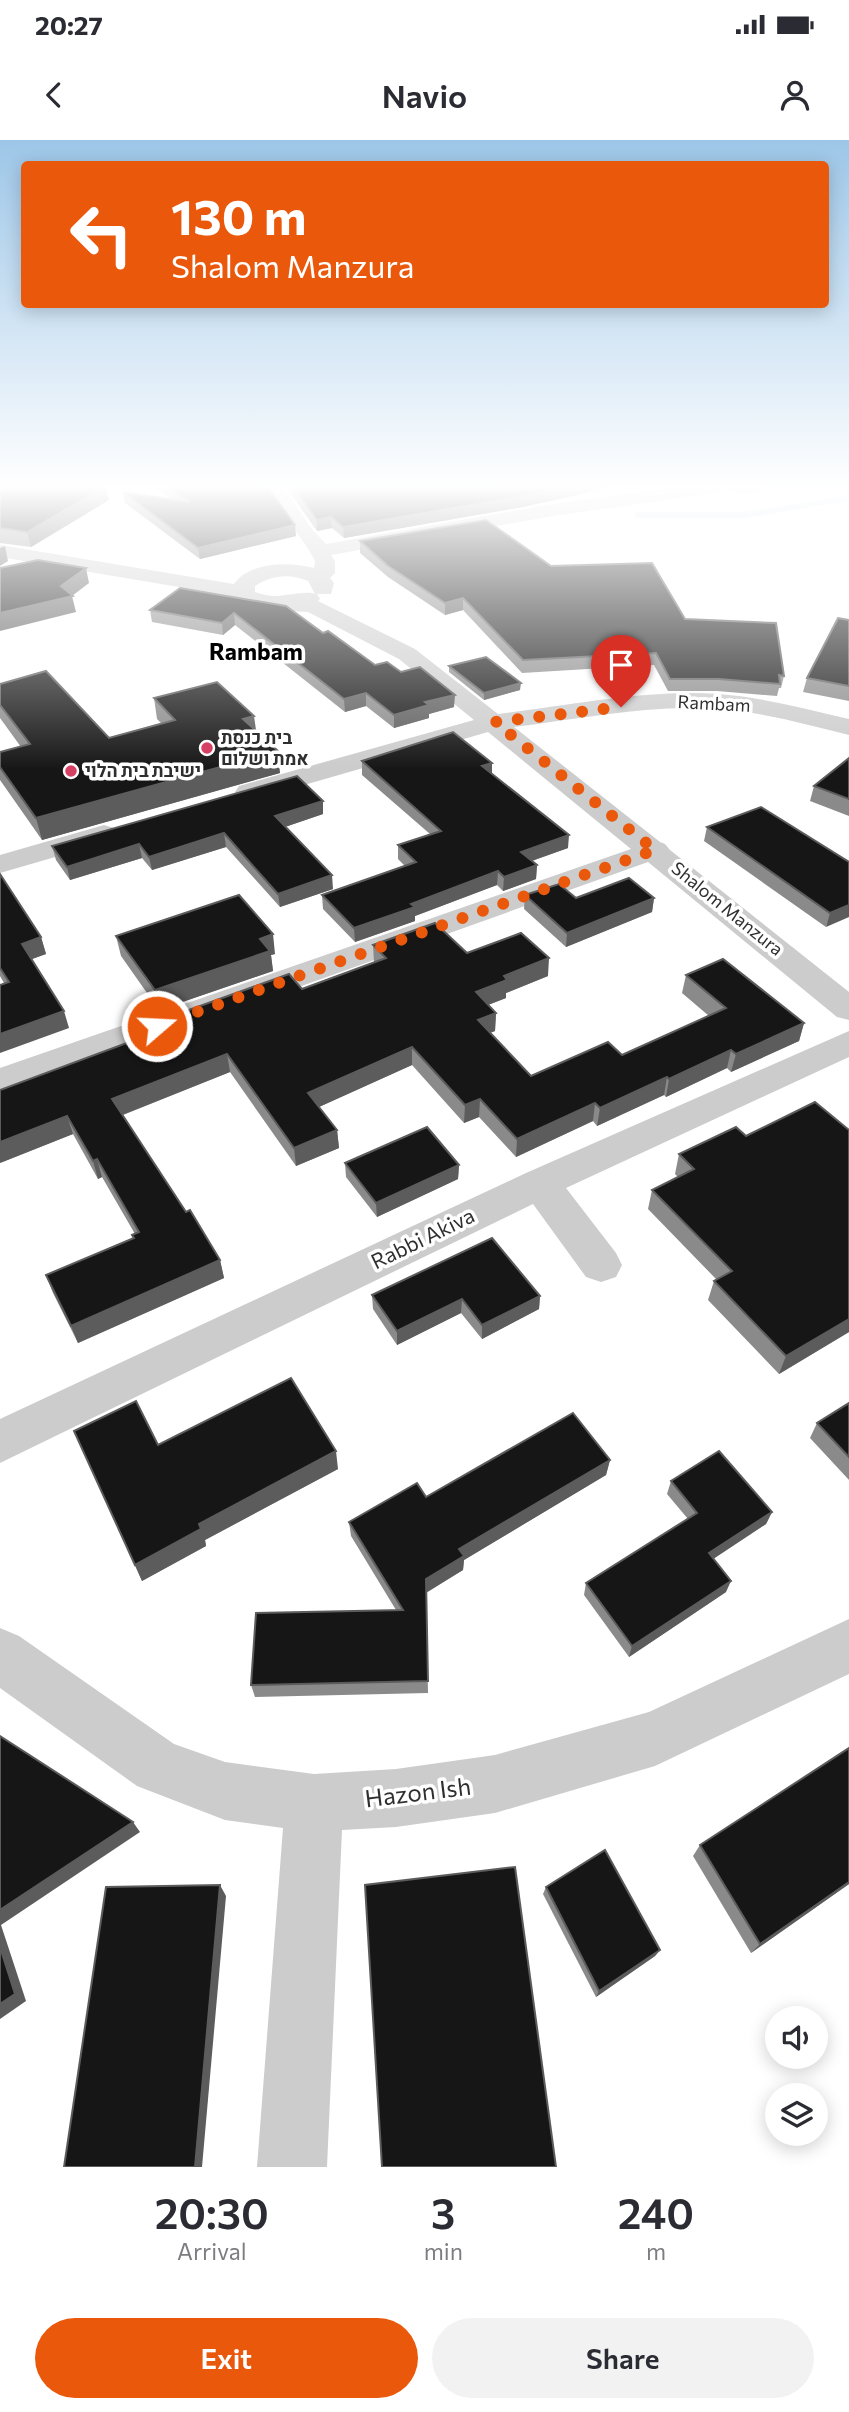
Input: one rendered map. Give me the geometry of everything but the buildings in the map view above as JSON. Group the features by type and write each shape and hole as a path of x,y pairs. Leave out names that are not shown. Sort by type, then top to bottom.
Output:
{"street":[{"name":"Shalom Manzura","path":"214,582 246,586 252,598 266,603 293,603 314,607 407,654 655,850 849,1009"},
{"path":"246,586 252,582"},
{"name":"Shalom Manzura","path":"318,582 395,636 407,654"},
{"path":"293,603 307,600 323,582"},
{"name":"Rambam","path":"227,799 495,722 663,702 715,701 759,706 849,727"},
{"path":"0,864 134,825"},
{"path":"0,1081 655,850"},
{"name":"Rabbi Akiva","path":"0,1442 540,1183 849,1044"},
{"path":"540,1183 601,1265"},
{"name":"Hazon Ish","path":"0,1655 157,1766 225,1791 314,1803 396,1798 508,1780 655,1738 846,1654"},
{"path":"292,2167 314,1803"}],"place":[{"name":"בית כנסת אמת ושלום","path":"207,748"},
{"name":"ישיבת בית הלוי","path":"71,771"}],"district":[{"name":"Rambam","path":"256,652"}],"route":[{"path":"157,1026 655,850 495,722 621,707"}]}
